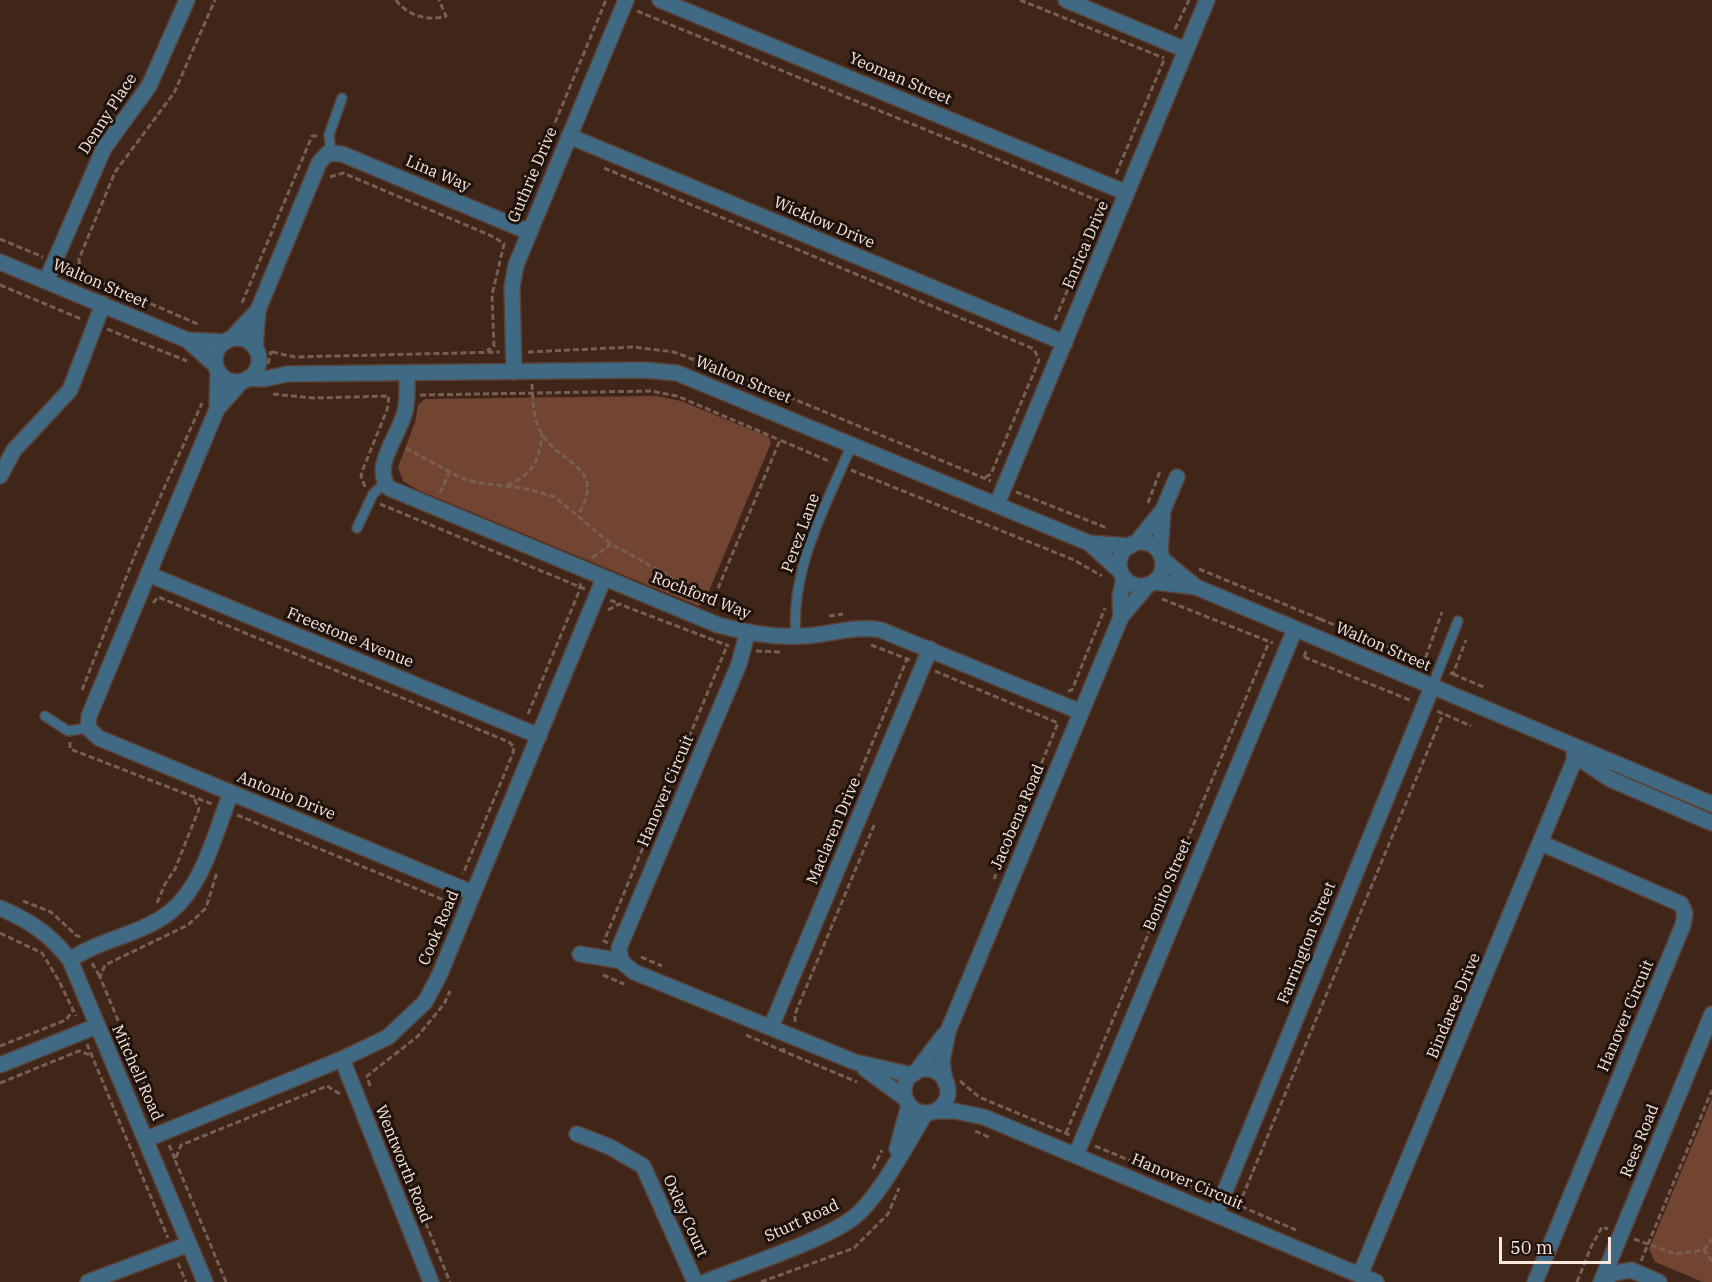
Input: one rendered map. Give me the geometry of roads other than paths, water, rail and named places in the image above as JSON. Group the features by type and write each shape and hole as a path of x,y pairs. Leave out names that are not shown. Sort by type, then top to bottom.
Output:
{"street":[{"name":"Denny Place","path":"46,281 104,148 149,86 187,0"},
{"name":"Yeoman Street","path":"660,0 1127,193"},
{"path":"1066,0 1186,50"},
{"name":"Enrica Drive","path":"997,504 1207,0"},
{"name":"Guthrie Drive","path":"514,372 512,280 529,232 569,136 633,3"},
{"name":"Wicklow Drive","path":"569,136 1065,343"},
{"path":"88,728 90,716 217,409 257,368 258,310 320,163 324,156 332,152"},
{"name":"Lina Way","path":"332,152 342,154 529,232"},
{"name":"Walton Street","path":"0,262 187,340 207,342 228,340"},
{"path":"0,476 14,450 70,390 103,304"},
{"path":"217,409 216,352 258,310"},
{"name":"Walton Street","path":"187,340 217,368"},
{"path":"228,340 245,340 256,352 287,374"},
{"path":"217,368 228,380 245,380"},
{"name":"Walton Street","path":"245,380 287,374 644,370 677,373 1089,543 1122,575"},
{"path":"385,483 382,470 405,414 407,374"},
{"path":"1163,510 1162,572 1151,584 1135,585 1122,575 1120,560 1163,510 1177,477"},
{"name":"Rochford Way","path":"385,483 399,493 718,625 746,641 869,628 893,634 1081,712"},
{"name":"Walton Street","path":"1089,543 1133,544"},
{"path":"1133,544 1149,544 1161,556"},
{"name":"Walton Street","path":"1161,556 1196,587 1555,740 1577,753 1610,779 1712,823"},
{"name":"Freestone Avenue","path":"148,574 539,735"},
{"name":"Jacobena Road","path":"1121,617 1122,575"},
{"name":"Cook Road","path":"147,1140 342,1059 388,1037 425,1002 473,893 604,578"},
{"name":"Walton Street","path":"1151,584 1196,587"},
{"name":"Jacobena Road","path":"946,1083 942,1066 948,1030 1121,617 1151,584"},
{"name":"Bonito Street","path":"1076,1155 1295,629"},
{"name":"Hanover Circuit","path":"628,958 619,948 746,641"},
{"name":"Maclaren Drive","path":"774,1020 930,649"},
{"name":"Farrington Street","path":"1216,1213 1432,687"},
{"name":"Antonio Drive","path":"88,728 99,738 473,893"},
{"name":"Walton Street","path":"1577,753 1712,804"},
{"name":"Bindaree Drive","path":"1360,1275 1577,753"},
{"path":"69,960 85,950 169,913 195,883 231,814 231,793"},
{"name":"Hanover Circuit","path":"1535,1282 1683,926 1686,913 1681,904 1541,843"},
{"name":"Mitchell Road","path":"0,909 28,920 54,940 69,960 90,1029 147,1140 205,1282"},
{"path":"580,954 628,958 634,972 792,1028 855,1062 907,1102 931,1112 954,1111 984,1118"},
{"name":"Rees Road","path":"1605,1280 1621,1234 1712,1014"},
{"path":"0,1065 90,1029"},
{"name":"Jacobena Road","path":"914,1074 948,1030"},
{"name":"Wentworth Road","path":"342,1059 431,1282"},
{"path":"855,1062 914,1074 934,1071 957,1098 984,1118"},
{"path":"907,1102 905,1087 914,1074"},
{"path":"931,1112 947,1099 946,1083"},
{"name":"Sturt Road","path":"892,1166 907,1102"},
{"name":"Sturt Road","path":"705,1282 834,1229 858,1214 877,1192 892,1166 931,1112"},
{"name":"Hanover Circuit","path":"984,1118 1216,1213 1376,1282"},
{"name":"Oxley Court","path":"577,1134 610,1147 643,1166 695,1282"},
{"path":"88,1282 189,1244"},
{"path":"1605,1280 1630,1270 1659,1282"}],"lane":[{"path":"332,152 329,135 342,98"},
{"name":"Perez Lane","path":"796,637 795,607 800,574 852,444"},
{"path":"357,528 371,499 385,483"},
{"path":"1432,687 1458,621"},
{"path":"45,716 68,731 88,728"}]}
